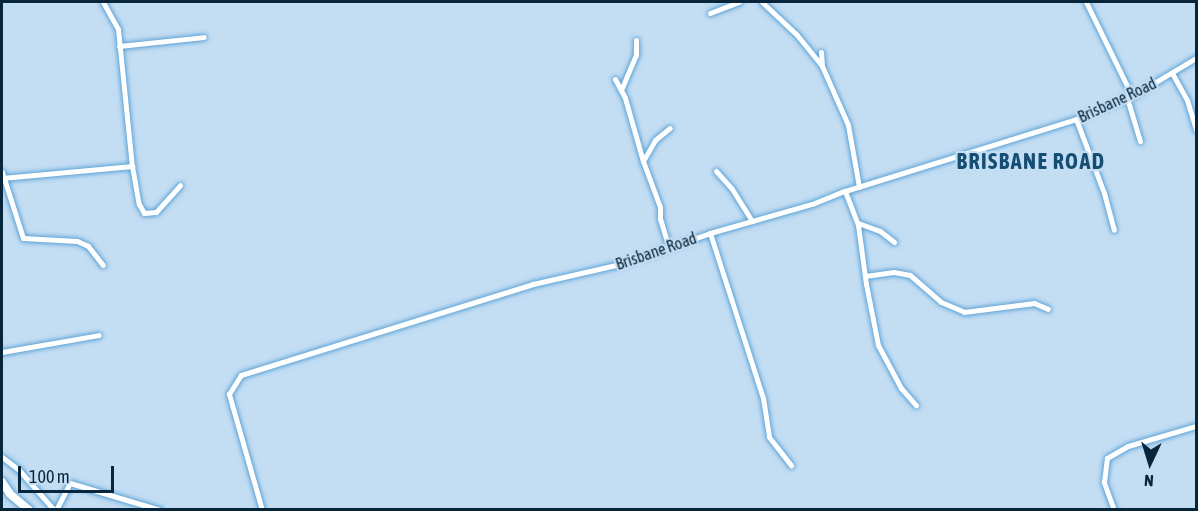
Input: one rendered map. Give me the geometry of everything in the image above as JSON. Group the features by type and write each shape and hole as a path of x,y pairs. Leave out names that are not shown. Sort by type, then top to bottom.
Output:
{"highway":[{"path":"2,482 10,494 29,510"}],"street":[{"path":"104,2 118,29 132,166 139,204 144,213 156,212 180,185"},
{"path":"710,13 739,2"},
{"path":"762,2 797,35 822,66 848,125 859,187"},
{"path":"1086,2 1129,97 1140,141"},
{"path":"119,46 204,37"},
{"path":"621,90 636,55 636,40"},
{"path":"821,52 822,66"},
{"name":"Brisbane Road","path":"262,510 229,394 241,375 533,284 625,263 710,233 812,204 845,191 1076,119 1129,97 1197,58"},
{"path":"1172,73 1187,100 1197,130"},
{"path":"615,79 621,90 660,207 660,219 669,248"},
{"path":"1076,119 1098,174 1114,230"},
{"path":"643,161 655,140 670,128"},
{"path":"103,265 88,246 77,241 23,238 2,176 132,166"},
{"path":"716,171 732,189 752,221"},
{"path":"845,191 858,223 865,276 879,345 901,388 916,405"},
{"path":"858,223 880,231 894,242"},
{"path":"710,233 764,398 769,437 791,465"},
{"path":"864,268 876,274"},
{"path":"865,276 894,272 910,274 941,302 964,312 1034,303 1048,309"},
{"path":"2,352 99,335"},
{"path":"1114,510 1104,482 1107,458 1128,446 1197,426"},
{"path":"2,457 28,479 55,510 70,483 160,510"}],"district":[{"name":"BRISBANE ROAD","path":"1031,162"}]}
